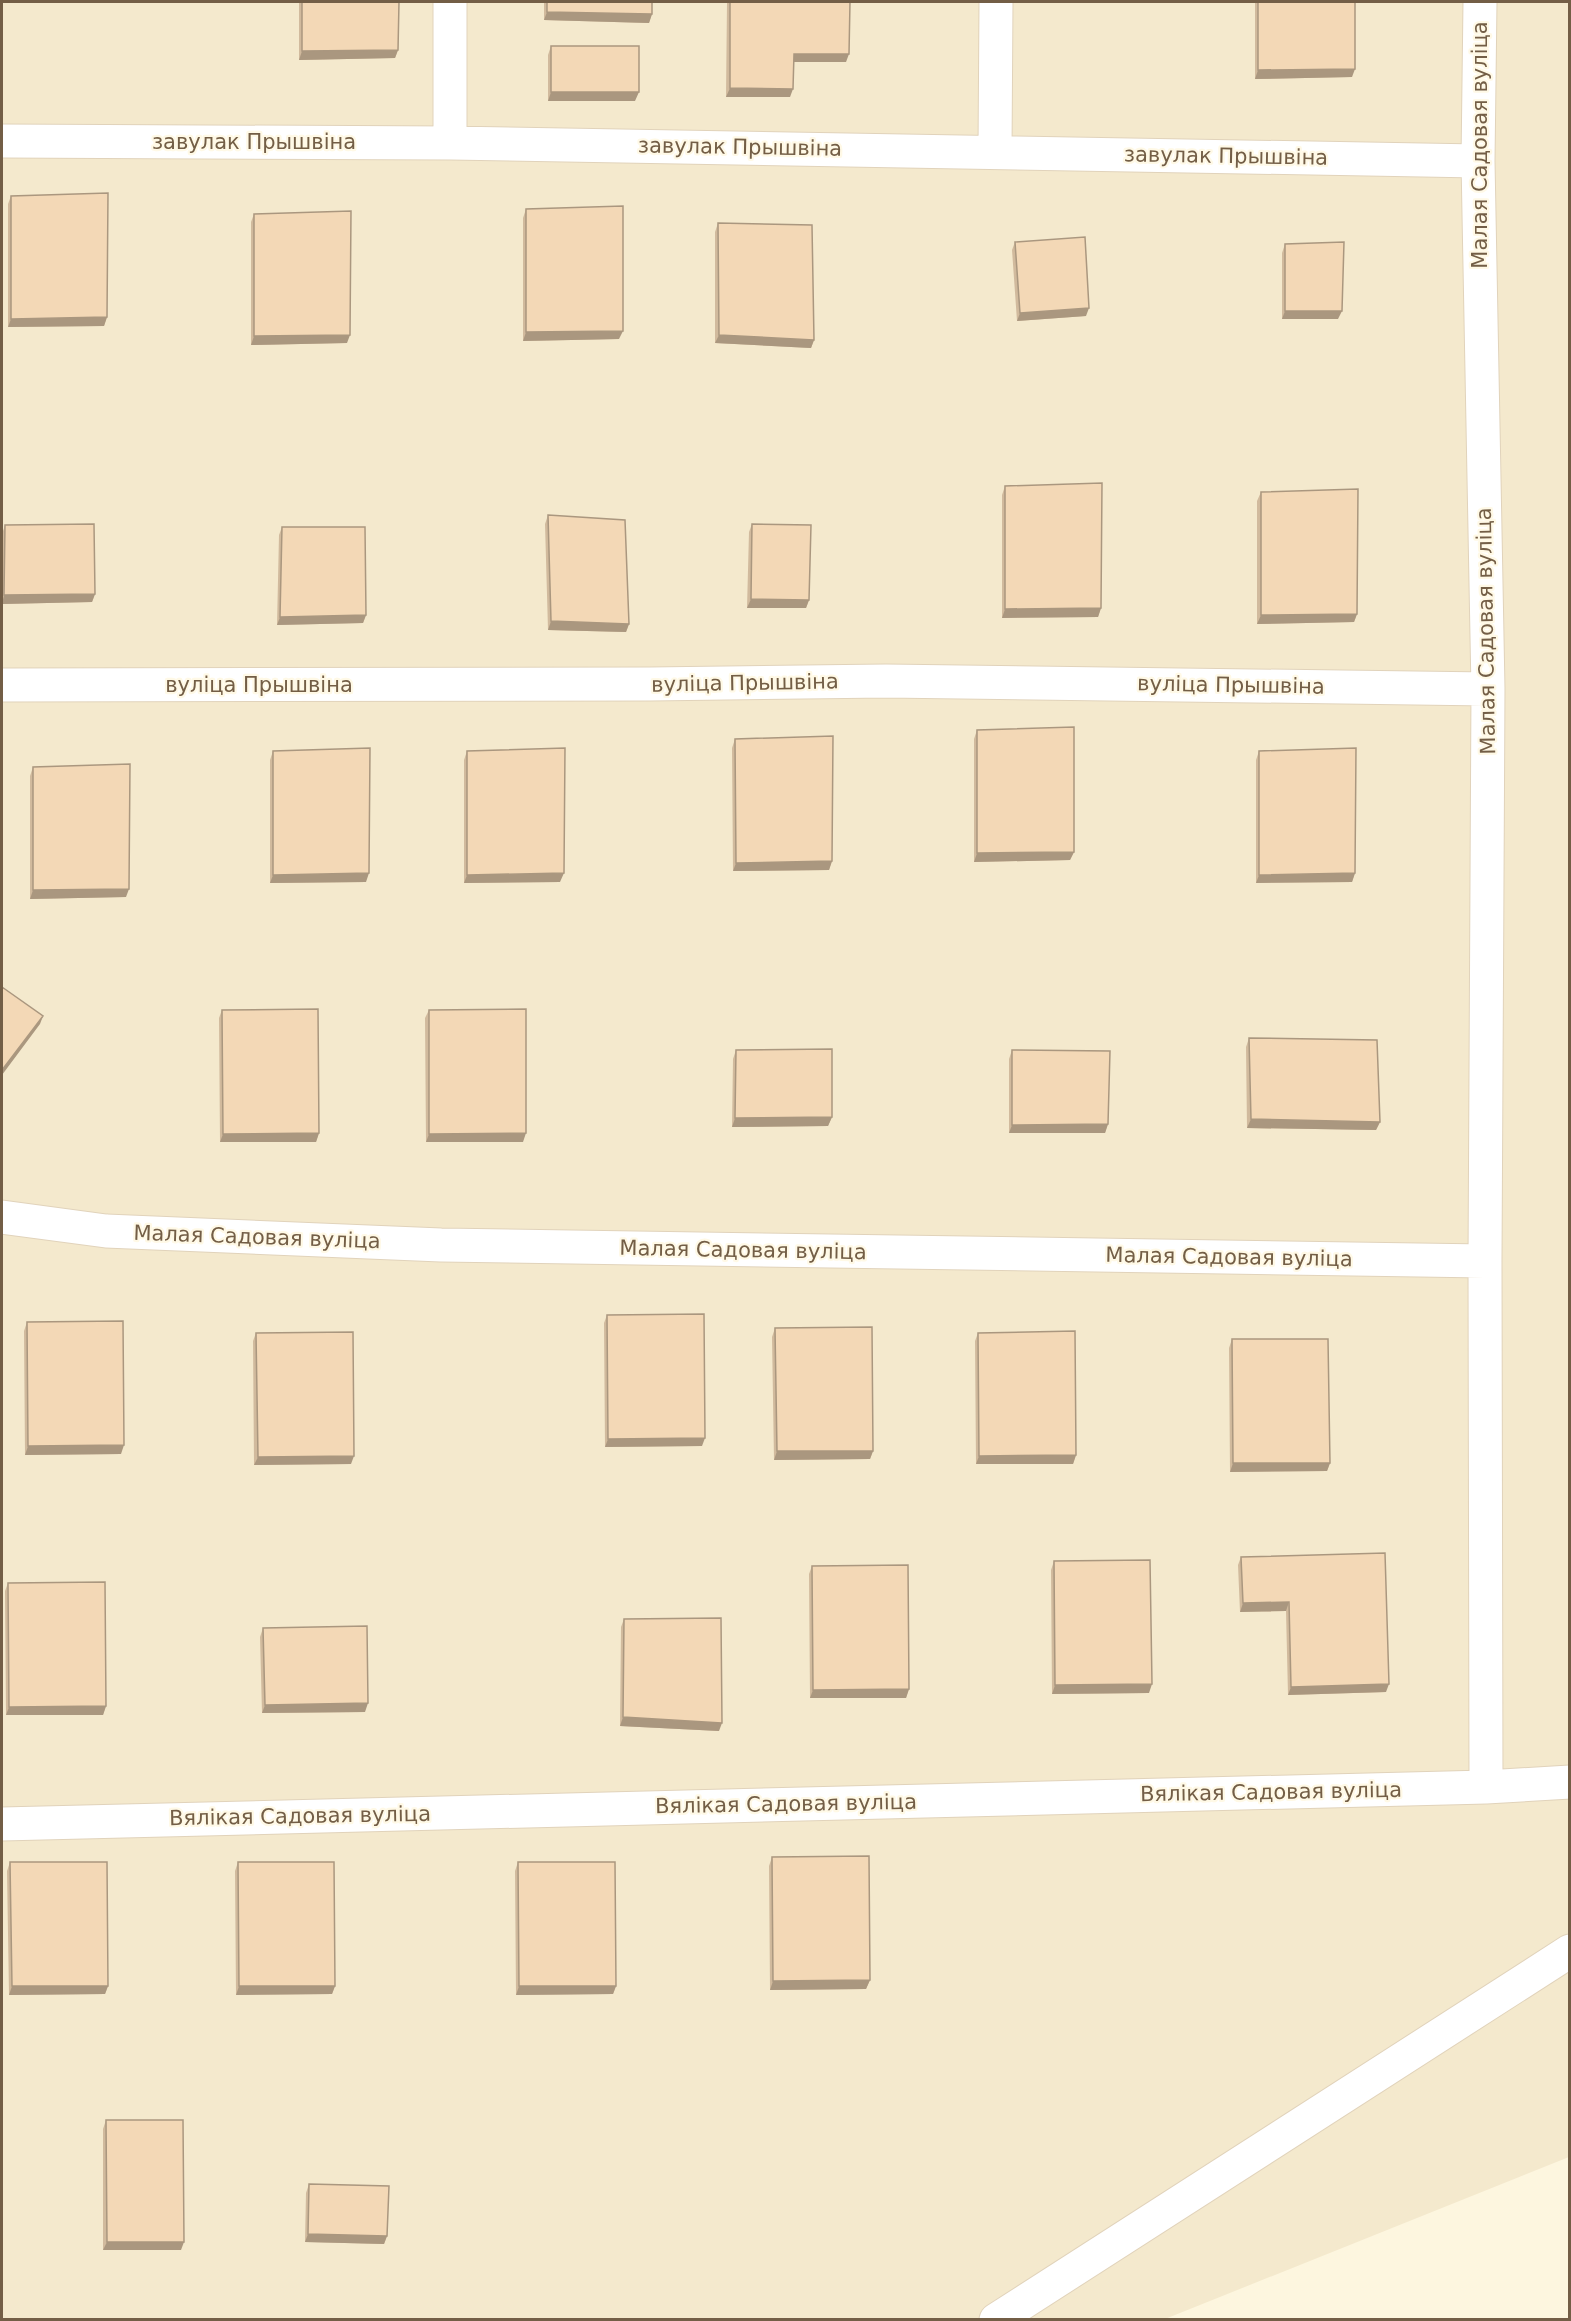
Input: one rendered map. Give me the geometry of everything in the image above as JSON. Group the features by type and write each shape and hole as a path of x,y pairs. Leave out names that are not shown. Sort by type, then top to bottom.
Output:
{"street":[{"path":"450,2 450,143"},
{"path":"995,151 996,2"},
{"name":"Малая Садовая вуліца","path":"1480,2 1478,161 1488,689 1485,1261 1486,1787"},
{"name":"завулак Прышвіна","path":"2,141 450,143 1478,161"},
{"name":"вуліца Прышвіна","path":"2,685 638,684 886,681 1488,689"},
{"name":"Малая Садовая вуліца","path":"2,1217 106,1231 441,1245 1485,1261"},
{"name":"Вялікая Садовая вуліца","path":"2,1824 1486,1787 1569,1782"},
{"path":"996,2319 1569,1951"}],"shaded area":[{"path":"2,2 1569,2 1569,2157 1165,2319 2,2320"}],"building":[{"path":"302,2 399,2 398,50 302,51"},
{"path":"547,2 652,2 652,14 547,12"},
{"path":"730,2 850,2 849,54 794,54 793,89 730,88"},
{"path":"1258,2 1355,2 1355,69 1258,70"},
{"path":"551,46 639,46 639,92 551,92"},
{"path":"108,193 107,317 11,319 11,196"},
{"path":"623,206 623,331 526,332 526,209"},
{"path":"351,211 350,335 254,336 254,214"},
{"path":"718,223 812,225 814,340 719,335"},
{"path":"1085,237 1089,308 1020,313 1015,242"},
{"path":"1344,242 1342,311 1285,311 1285,244"},
{"path":"1102,483 1101,608 1005,609 1005,486"},
{"path":"1358,489 1357,614 1261,615 1261,492"},
{"path":"548,515 625,520 629,624 551,621"},
{"path":"94,524 95,594 4,595 5,525"},
{"path":"752,524 811,525 809,600 751,599"},
{"path":"282,527 365,527 366,615 280,617"},
{"path":"1074,727 1074,852 977,853 977,730"},
{"path":"833,736 832,861 736,863 735,739"},
{"path":"370,748 369,873 273,875 273,751"},
{"path":"565,748 564,873 467,875 467,751"},
{"path":"1356,748 1355,873 1259,875 1259,751"},
{"path":"130,764 129,889 33,890 33,767"},
{"path":"2,987 43,1016 2,1070"},
{"path":"318,1009 319,1133 223,1134 222,1010"},
{"path":"526,1009 526,1133 429,1134 429,1010"},
{"path":"1249,1038 1377,1040 1380,1122 1251,1119"},
{"path":"832,1049 832,1117 735,1118 736,1050"},
{"path":"1012,1050 1110,1051 1108,1124 1012,1125"},
{"path":"704,1314 705,1438 608,1439 607,1315"},
{"path":"123,1321 124,1445 28,1446 27,1322"},
{"path":"872,1327 873,1451 777,1451 775,1328"},
{"path":"1075,1331 1076,1455 979,1456 978,1333"},
{"path":"353,1332 354,1456 258,1457 256,1333"},
{"path":"1232,1339 1328,1339 1330,1463 1233,1463"},
{"path":"1385,1553 1389,1684 1291,1687 1289,1602 1243,1603 1241,1557"},
{"path":"1150,1560 1152,1684 1055,1685 1054,1561"},
{"path":"908,1565 909,1689 813,1690 812,1566"},
{"path":"105,1582 106,1706 9,1707 8,1583"},
{"path":"721,1618 722,1723 623,1717 624,1619"},
{"path":"367,1626 368,1703 265,1705 263,1628"},
{"path":"869,1856 870,1980 773,1981 772,1857"},
{"path":"10,1862 107,1862 108,1986 12,1986"},
{"path":"238,1862 334,1862 335,1986 239,1986"},
{"path":"518,1862 615,1862 616,1986 519,1986"},
{"path":"106,2120 183,2120 184,2242 107,2242"},
{"path":"309,2184 389,2186 387,2236 308,2234"}]}
